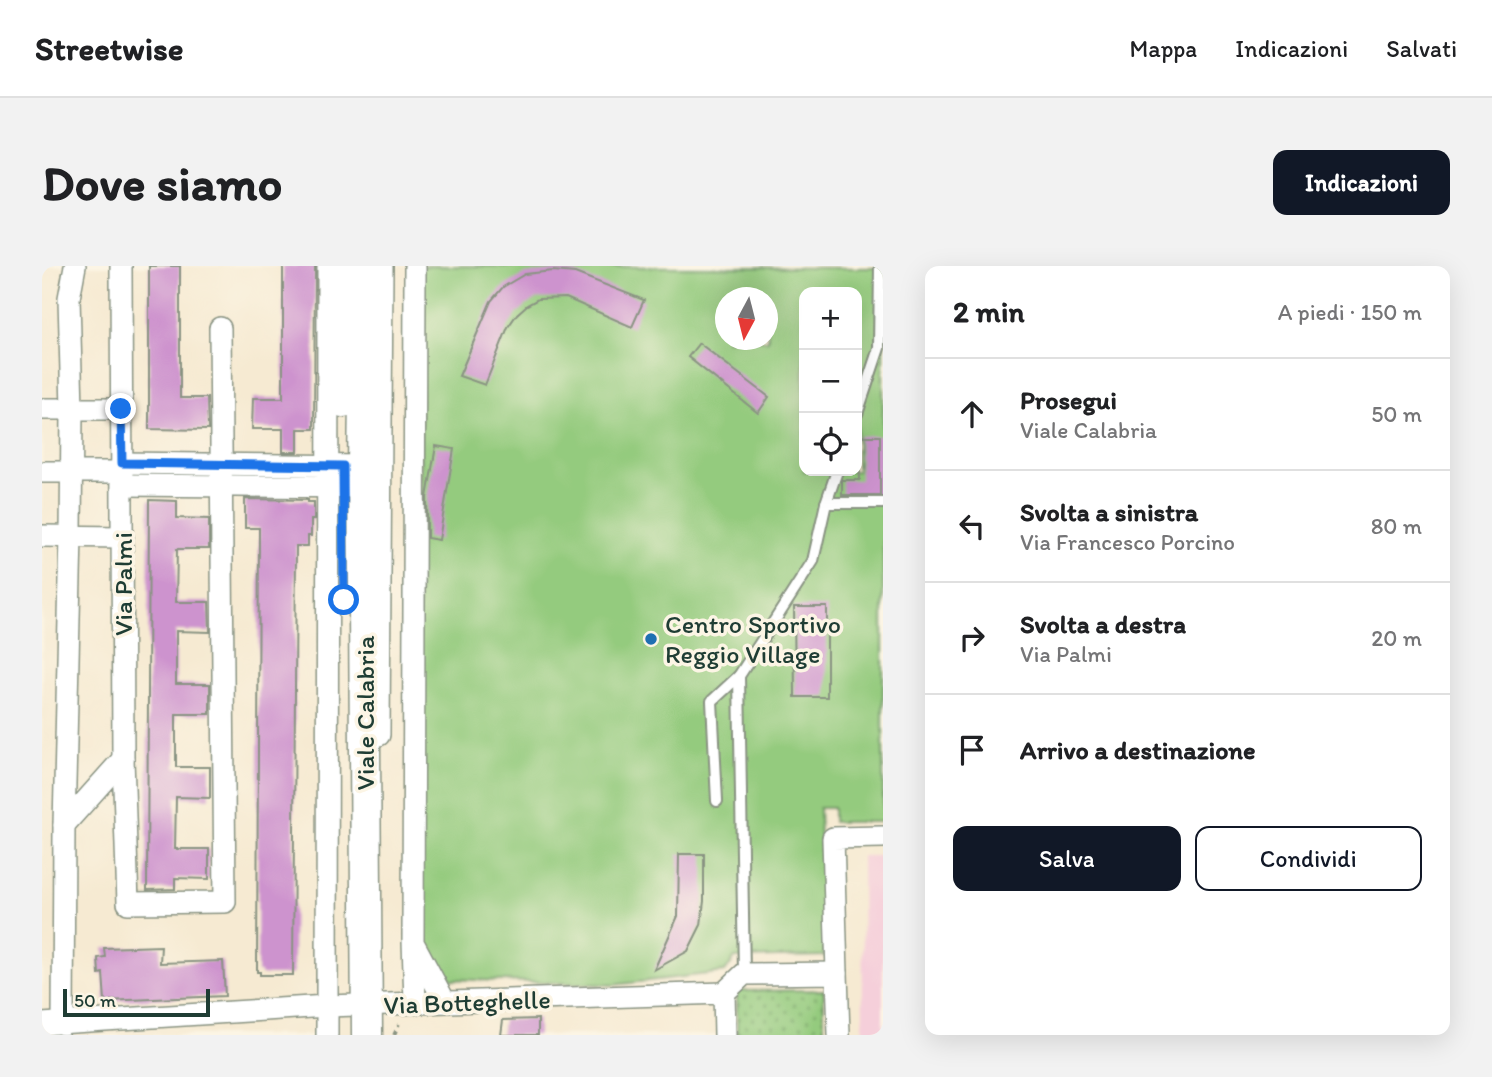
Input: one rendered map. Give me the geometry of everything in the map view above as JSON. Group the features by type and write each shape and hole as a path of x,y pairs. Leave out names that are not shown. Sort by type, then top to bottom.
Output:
{"main road":[{"name":"Viale Calabria","path":"344,266 345,477 355,1005 347,1035"},
{"name":"Viale Calabria","path":"345,477 366,266"},
{"name":"Viale Calabria","path":"355,1005 367,1035"}],"street":[{"name":"Via Palmi","path":"53,1024 64,825 71,536 69,299 75,266"},
{"name":"Via Palmi","path":"121,266 123,759 128,903 225,902 221,486"},
{"name":"Viale Calabria","path":"328,266 345,477"},
{"name":"Viale Calabria","path":"378,1035 355,1005 382,266"},
{"path":"415,266 415,1003"},
{"path":"220,328 221,486"},
{"path":"42,409 121,409"},
{"path":"42,472 123,473 222,464 345,477"},
{"path":"123,473 221,486 345,477"},
{"path":"42,536 123,537"},
{"path":"64,825 123,759"},
{"path":"839,1035 833,838 883,836"},
{"path":"413,941 445,1002"},
{"path":"725,1035 724,993 744,974 837,973"},
{"name":"Via Botteghelle","path":"53,1024 355,1005 724,993"},
{"name":"Viale Calabria","path":"327,1035 355,1005"}],"lane":[{"path":"857,413 879,348 880,266"},
{"path":"717,801 712,701 739,676 813,561 826,503 835,476"},
{"path":"826,503 883,503"},
{"path":"739,676 744,974"}],"shaded area":[{"path":"862,856 883,856 883,1035 863,1035"}],"green space":[{"name":"Centro Sportivo Reggio Village","path":"422,266 883,268 883,822 833,822 833,808 819,808 824,956 735,958 725,972 613,985 448,979 416,932"},
{"path":"824,990 824,1035 737,1035 737,991"}],"building":[{"path":"149,266 180,266 180,398 207,398 208,430 149,429"},
{"path":"283,266 315,266 314,429 298,429 298,452 283,452 283,429 252,429 253,398 283,398"},
{"path":"553,271 575,273 644,300 632,327 566,298 538,299 517,314 508,327 485,385 459,376 491,301 503,287 525,274"},
{"path":"699,343 769,397 758,413 688,357"},
{"path":"862,436 880,436 880,495 842,495 842,480 860,480"},
{"path":"436,446 454,449 439,540 427,538 427,497"},
{"path":"245,499 314,502 314,520 311,520 308,546 296,546 293,975 260,975 260,972 257,972 259,528 245,528"},
{"path":"149,500 177,501 177,518 209,519 209,549 177,549 176,602 209,602 210,632 176,631 176,684 210,684 210,714 176,714 176,767 210,767 210,798 176,797 175,849 209,849 209,879 175,878 175,889 147,890"},
{"path":"794,607 827,607 827,697 795,697"},
{"path":"679,854 704,854 701,925 688,951 654,970 678,916"},
{"path":"161,946 160,963 223,961 225,996 105,1001 103,973 99,974 98,958 105,957 104,948"},
{"path":"538,1019 538,1035 501,1035 503,1020"}],"place":[{"name":"Centro Sportivo Reggio Village","path":"651,639"}],"route":[{"path":"121,409 122,463 343,466 344,600"}]}
